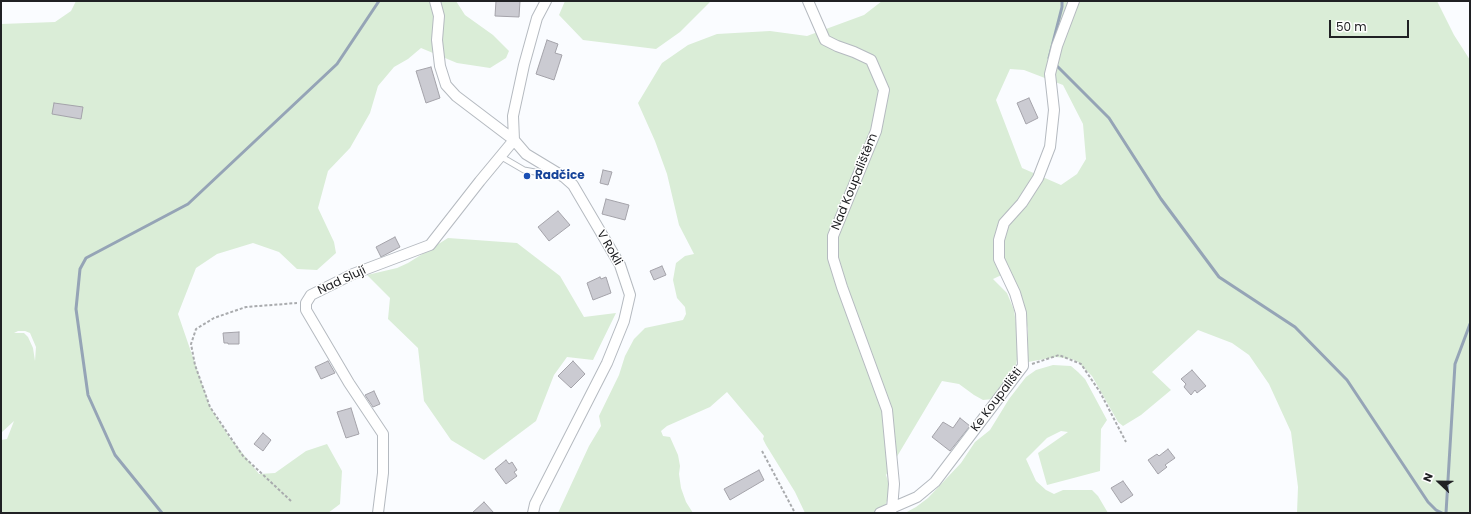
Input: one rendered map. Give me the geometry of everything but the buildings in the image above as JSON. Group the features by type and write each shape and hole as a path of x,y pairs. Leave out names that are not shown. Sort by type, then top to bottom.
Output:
{"street":[{"name":"V Rokli","path":"435,1 439,16 437,40 440,66 446,85 456,96 514,140 526,154 564,177 573,185 620,265 630,296 624,321 606,363 535,504 532,513"},
{"path":"514,140 513,116 524,65 537,18 546,1"},
{"name":"Nad Koupalištěm","path":"808,1 825,40 871,60 884,90 876,130 833,236 833,258 842,287 887,410 894,484 892,509"},
{"name":"Ke Koupališti","path":"880,513 917,497 935,482 1023,366 1021,313 1015,293 999,259 999,240 1004,223 1022,203 1038,178 1050,147 1054,110 1050,74 1055,54 1074,1"},
{"name":"Nad Slují","path":"378,513 382,473 383,434 349,382 306,310 306,303 311,296 353,274 430,245 514,140"}],"lane":[{"path":"500,156 524,170 564,177"}],"path":[{"path":"291,501 243,456 210,407 195,365 191,344 196,329 214,318 246,307 306,303"},
{"path":"1023,366 1059,355 1081,364 1100,392 1126,442"},
{"path":"762,451 795,513"}],"green space":[{"path":"76,1 456,1 465,15 493,35 509,51 506,58 490,68 457,63 421,48 408,59 394,67 378,86 370,113 350,148 328,171 318,208 334,242 336,253 317,270 297,269 279,252 253,243 217,254 196,268 178,314 210,407 228,435 259,474 275,473 306,451 327,444 342,471 340,504 328,513 1,513 1,440 7,439 14,421 1,433 1,24 55,22 71,11","holes":["18,331 30,333 36,347 35,361 33,348 28,337 24,333 14,333"]},
{"path":"565,1 711,1 680,32 656,49 583,40 559,15"},
{"path":"882,1 1437,1 1454,35 1470,60 1470,513 1297,513 1298,487 1291,432 1269,384 1249,355 1232,343 1198,330 1152,372 1171,390 1141,415 1123,426 1118,422 1092,376 1078,362 1072,359 1056,357 1028,362 1028,329 1020,296 1008,272 993,279 1007,293 1014,310 1018,338 1018,355 1014,374 993,399 983,400 959,384 942,381 886,475 889,484 889,493 883,509 875,513 805,513 795,492 766,445 763,439 764,436 727,392 710,407 667,426 661,431 663,436 670,437 678,455 681,488 686,502 693,513 558,513 589,446 601,426 599,416 619,375 625,356 634,339 645,328 683,320 686,314 685,307 677,298 673,280 676,263 685,256 694,254 679,225 667,174 655,141 638,103 662,63 688,45 717,34 770,31 807,36 864,15","holes":["1010,69 1024,70 1063,85 1083,124 1086,159 1077,174 1061,185 1022,168 996,100"]},
{"path":"448,238 517,243 560,276 584,317 616,313 593,360 567,357 554,375 536,421 484,460 451,440 424,401 418,348 388,319 390,298 367,275 397,268 408,263"},
{"path":"1053,365 1071,366 1085,379 1107,420 1101,429 1100,471 1047,485 1038,453 1068,432 1061,431 1047,438 1026,459 1036,481 1046,490 1054,494 1063,490 1092,490 1098,496 1108,513 905,513 928,498 961,463 975,442 990,430 1009,399 1026,377 1036,370"}],"waterway":[{"path":"162,513 115,455 88,395 76,309 80,269 86,258 188,204 337,64 379,1"},
{"path":"1051,60 1049,58 1062,7 1062,1"},
{"path":"1055,64 1109,118 1161,199 1219,277 1295,327 1347,380 1428,502 1436,510 1442,513"},
{"path":"1446,513 1455,364 1470,324"}],"place":[{"name":"Radčice","path":"527,176"}]}
